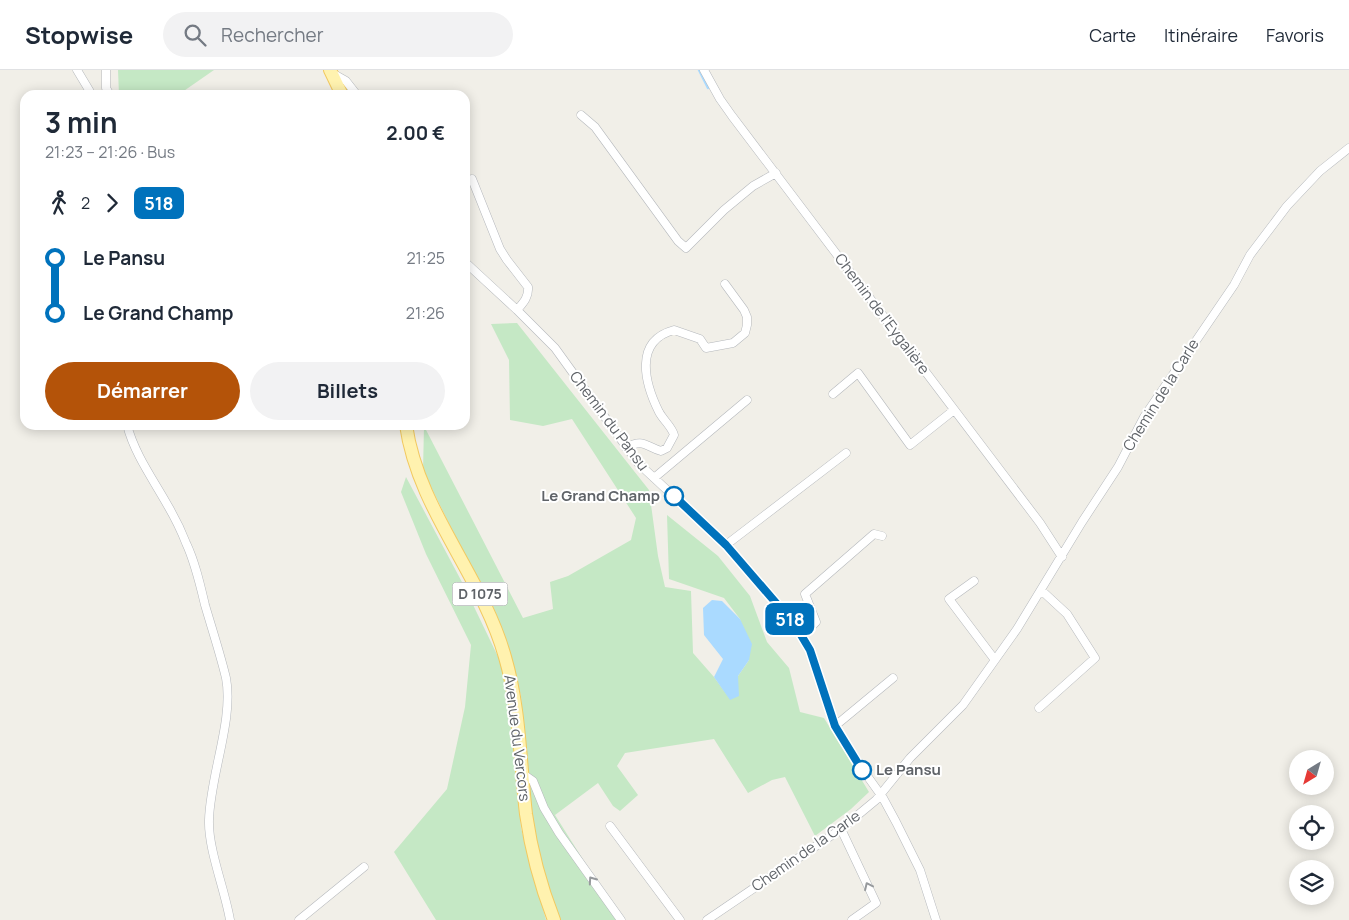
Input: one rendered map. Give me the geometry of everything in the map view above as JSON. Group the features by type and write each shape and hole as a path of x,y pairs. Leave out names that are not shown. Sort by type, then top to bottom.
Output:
{"main road":[{"path":"330,71 340,90"},
{"name":"Avenue du Vercors","path":"407,430 419,475 437,516 485,604 505,656 515,704 526,816 536,862 554,920"}],"street":[{"path":"77,70 89,90"},
{"path":"106,70 107,90"},
{"name":"Chemin de l'Eygalière","path":"704,70 720,99 1040,523 1062,557"},
{"path":"330,71 346,81 353,90"},
{"path":"581,116 595,127 678,241 686,248 724,210 753,186 776,173"},
{"name":"Chemin de la Carle","path":"707,920 841,829 880,795 910,758 963,705 1041,590 1118,467 1144,417 1234,285 1250,255 1287,206 1320,171 1349,148"},
{"path":"472,179 500,249 528,287 527,299 517,310"},
{"name":"Chemin du Pansu","path":"470,267 555,348 638,463 726,545 795,625 810,650 835,726 880,795 920,870 936,920"},
{"path":"626,448 635,442 642,442 661,451 668,448 674,435 673,430 665,422 660,412 646,376 646,358 654,343 660,337 674,330 700,339 706,348 734,344 745,333 747,317 725,284"},
{"path":"833,394 858,373 910,445 954,410"},
{"path":"654,478 747,400"},
{"path":"128,430 131,441 169,506 188,546 203,593 226,680 227,702 222,738 210,793 208,822 230,920"},
{"path":"726,545 846,453"},
{"path":"802,636 816,622 805,594 874,534 882,536"},
{"path":"974,580 949,598 995,660"},
{"path":"1039,708 1095,658 1067,614 1041,590"},
{"path":"835,726 893,678"},
{"path":"523,774 533,781 544,808 559,833 620,920"},
{"path":"610,826 680,920"},
{"path":"841,829 876,904 852,920"},
{"path":"299,920 364,868"}],"green space":[{"path":"118,70 214,70 185,90 119,90"},
{"path":"517,323 649,490 658,556 665,587 691,591 693,653 730,699 738,676 749,660 740,619 724,598 669,579 667,515 718,556 750,596 767,642 789,668 800,712 824,718 869,792 851,809 815,836 785,777 772,780 748,793 714,739 625,753 617,766 638,795 620,811 613,806 598,783 555,815 621,920 560,920 540,860 528,799 521,696 501,628 423,471 424,430 426,430 523,618 553,609 550,582 568,576 631,540 636,518 572,419 543,426 510,420 509,360 491,324"},
{"path":"406,477 463,584 503,667 514,747 521,828 546,920 436,920 394,852 447,789 465,707 471,645 426,554 401,492"}],"water":[{"path":"712,600 722,601 740,619 752,644 749,660 738,676 739,696 730,700 714,677 723,659 704,635 703,608"}],"waterway":[{"path":"699,70 708,88"}],"bus line":[{"name":"518","path":"674,496 726,545 795,625 810,650 835,726 862,770"}],"place":[{"name":"Le Grand Champ","path":"674,496"},
{"name":"Le Pansu","path":"862,770"}]}
